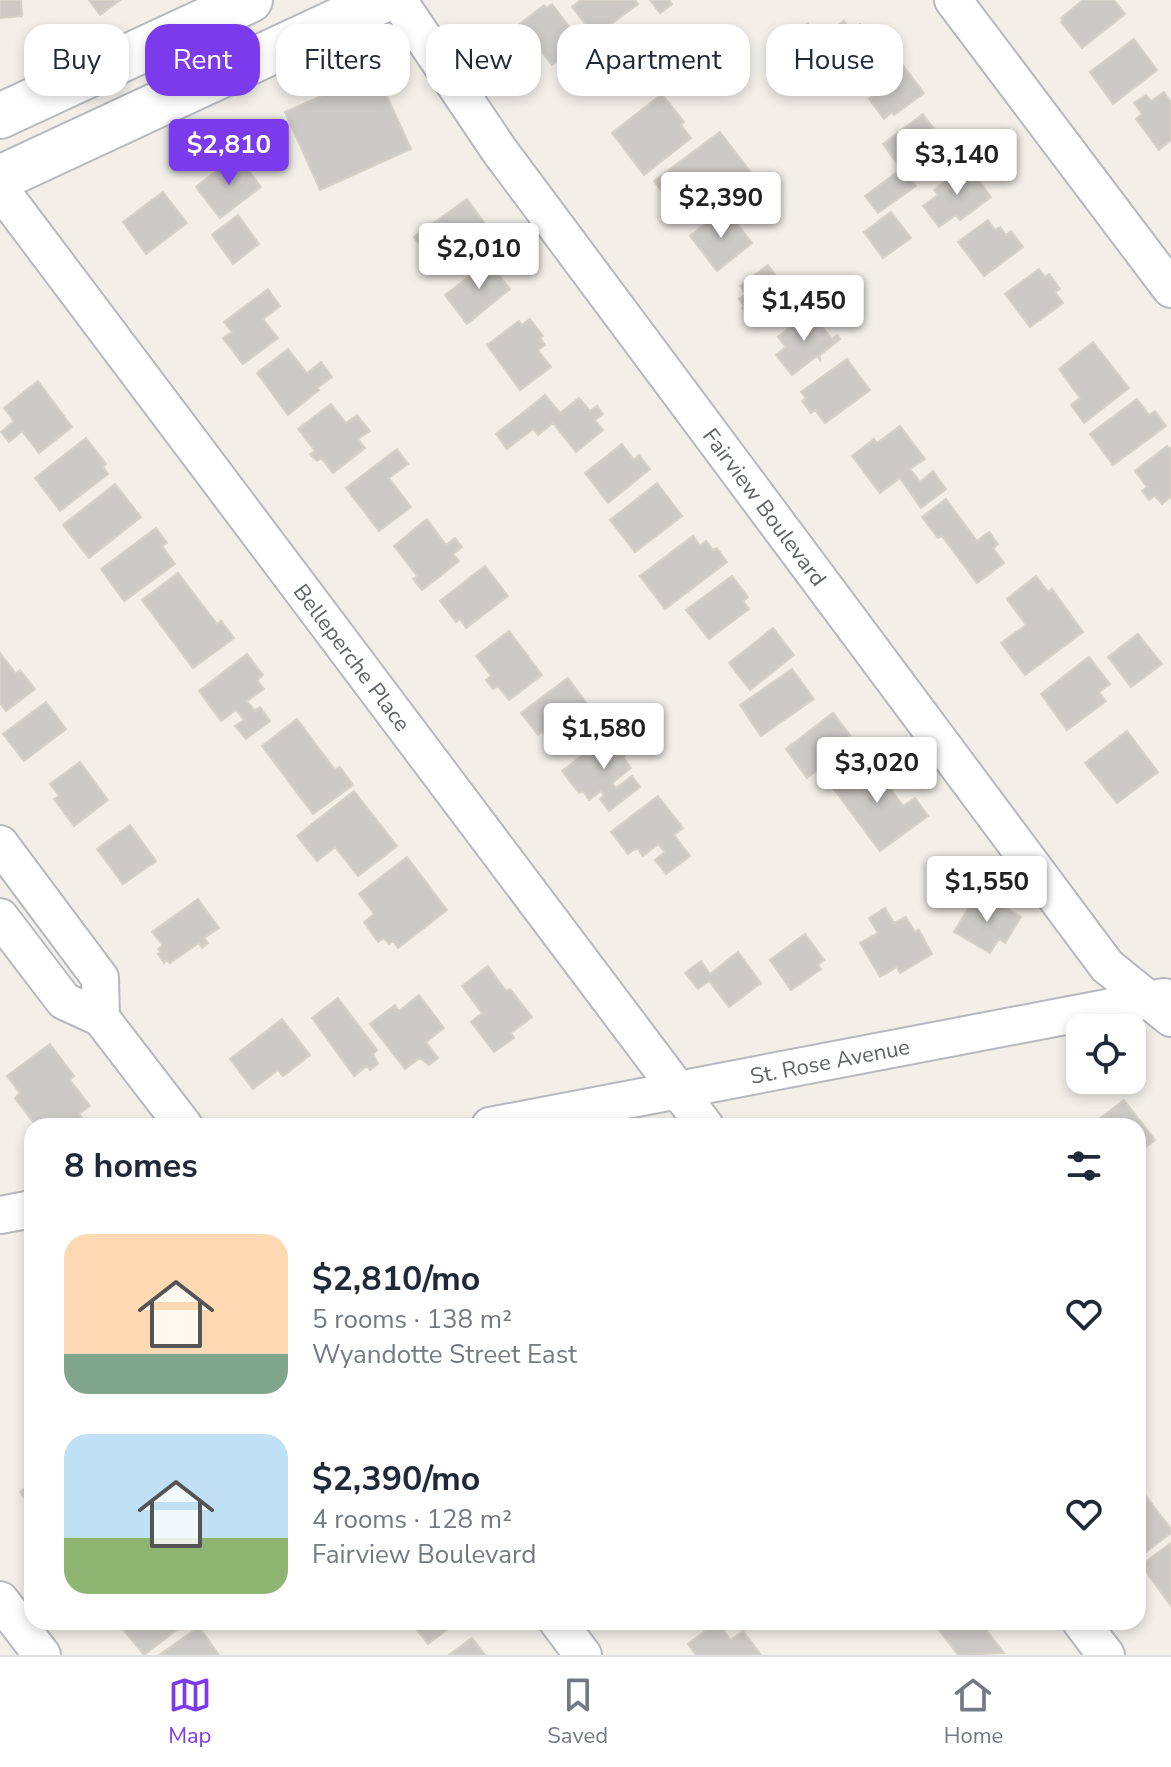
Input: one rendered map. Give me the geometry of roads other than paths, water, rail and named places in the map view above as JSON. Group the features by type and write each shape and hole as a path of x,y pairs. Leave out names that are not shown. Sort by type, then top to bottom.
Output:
{"main road":[{"path":"0,116 250,0"},
{"path":"0,178 383,0"}],"street":[{"name":"Fairview Boulevard","path":"398,0 499,150 1107,966 1163,1004 1171,1048"},
{"path":"953,0 1171,289"},
{"name":"Belleperche Place","path":"0,189 699,1118"},
{"path":"0,844 100,978 101,1018"},
{"path":"0,917 64,1001 101,1018 178,1118"},
{"name":"St. Rose Avenue","path":"533,1118 1163,1004"},
{"path":"0,1215 24,1210"},
{"path":"0,1600 42,1655"},
{"path":"564,1630 583,1655"},
{"path":"1087,1630 1106,1655"}]}
